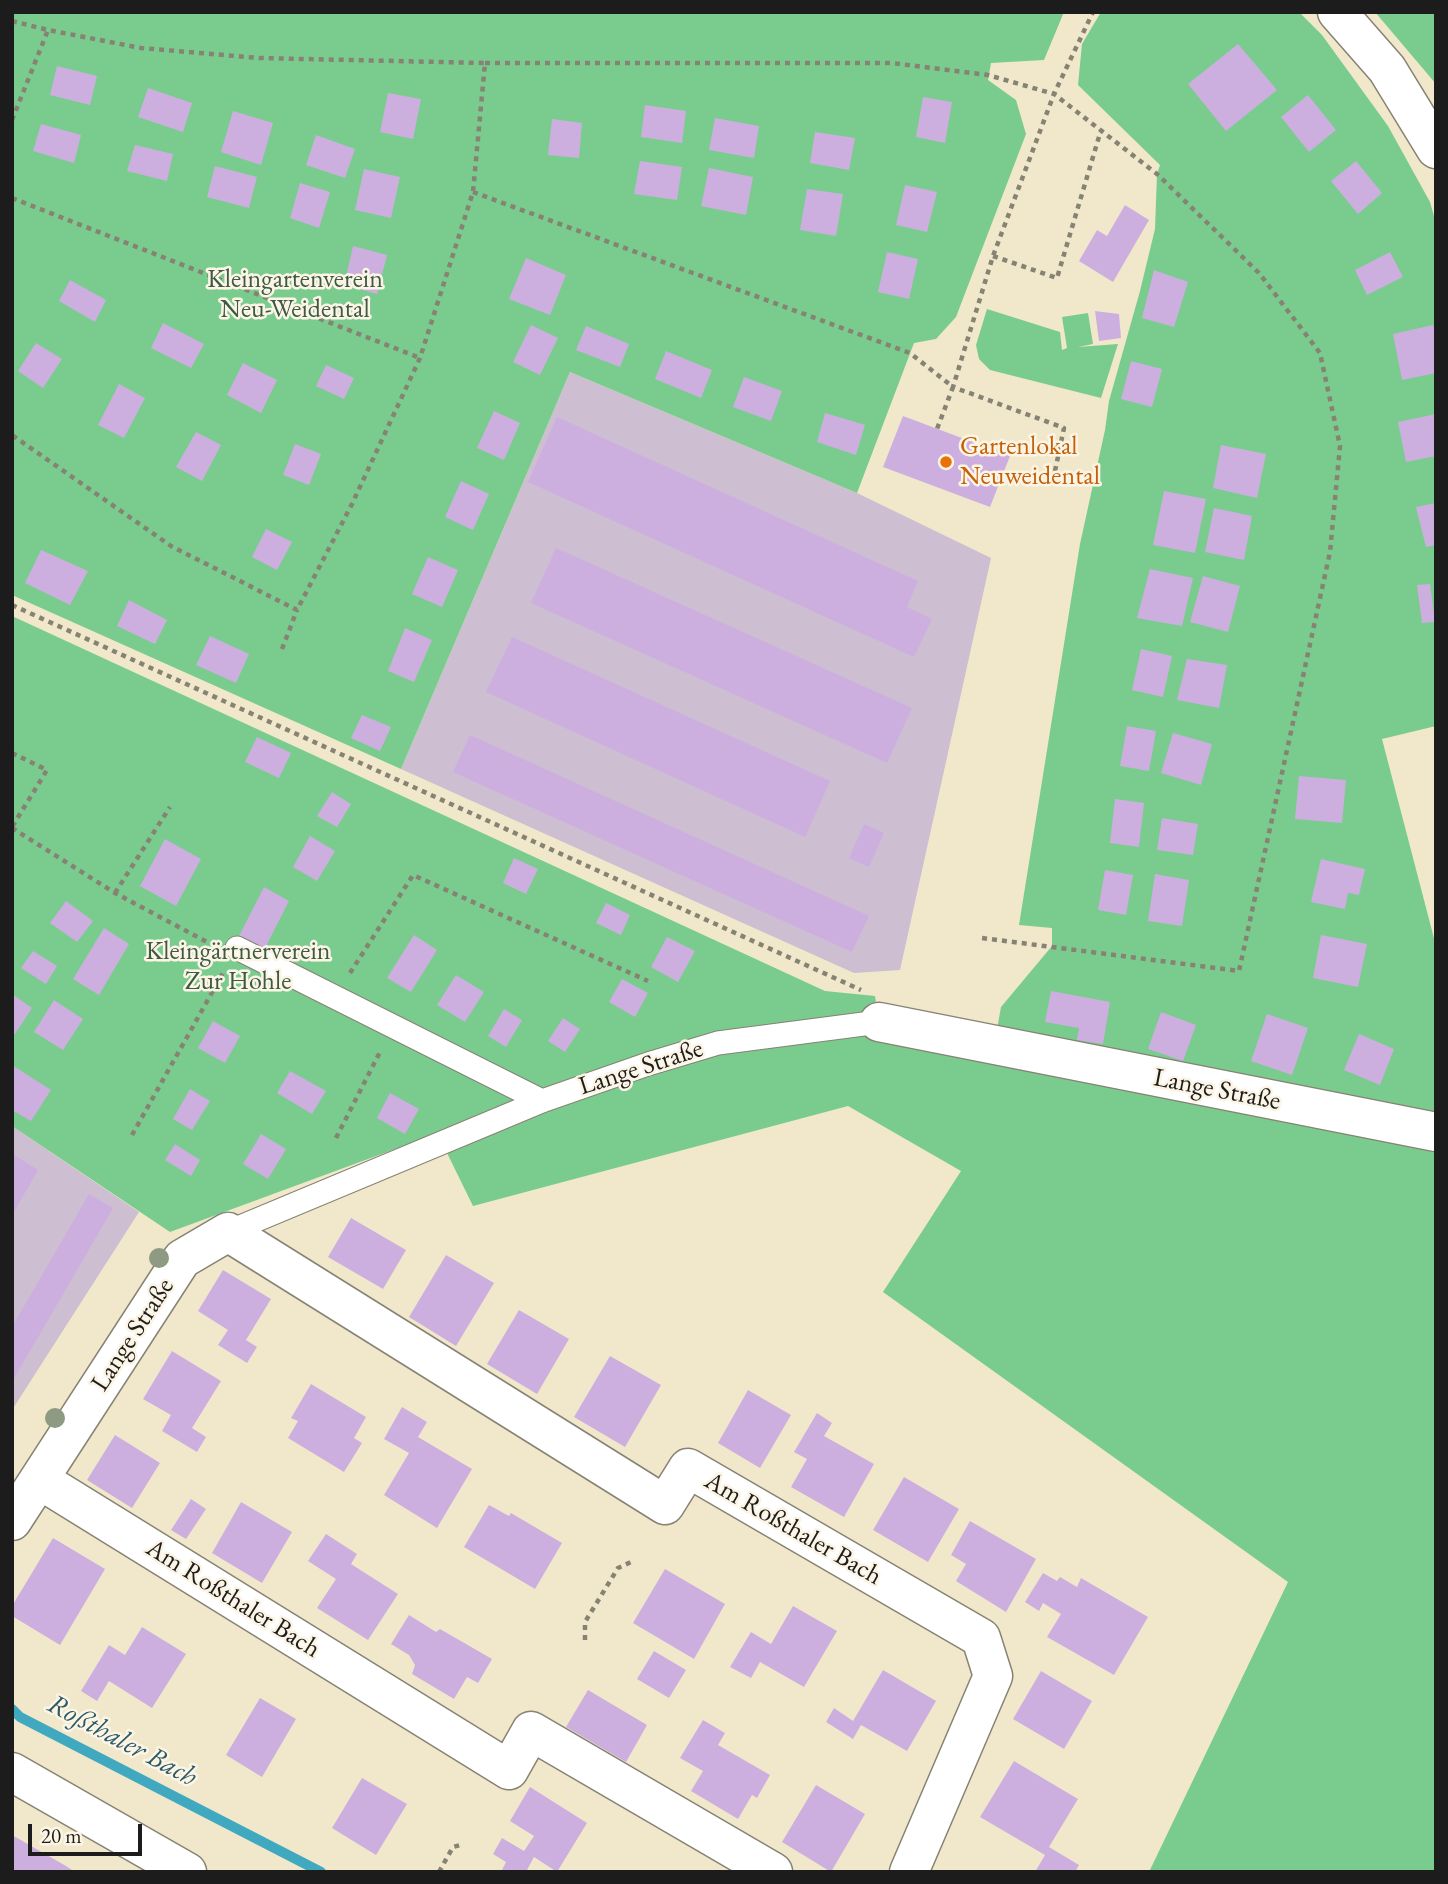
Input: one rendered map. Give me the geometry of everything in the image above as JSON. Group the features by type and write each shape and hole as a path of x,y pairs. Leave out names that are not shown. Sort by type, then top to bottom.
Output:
{"street":[{"path":"1337,12 1387,69 1436,149"},
{"name":"Lange Straße","path":"871,1007 1436,1132"},
{"name":"Lange Straße","path":"12,1521 182,1259 228,1232"},
{"name":"Am Roßthaler Bach","path":"228,1232 665,1505 688,1468 981,1638 993,1676 909,1872"},
{"name":"Am Roßthaler Bach","path":"40,1480 509,1770 531,1731 773,1872"},
{"path":"12,1772 187,1872"}],"lane":[{"path":"235,952 335,997 542,1101"},
{"name":"Lange Straße","path":"228,1232 542,1101 718,1043 871,1007"}],"path":[{"path":"937,429 953,387 993,256 1054,94 1093,12"},
{"path":"12,22 141,48 259,58 485,63 892,63 988,75 1054,94 1157,174 1259,273 1320,353 1340,446 1331,552 1239,971 982,938"},
{"path":"12,120 48,30"},
{"path":"282,649 297,610 352,504 420,358 473,192 485,63"},
{"path":"993,256 1057,278 1101,130"},
{"path":"473,192 910,353 953,387 1064,428 1055,471"},
{"path":"12,198 420,358"},
{"path":"12,435 171,546 297,610"},
{"path":"12,605 871,1007"},
{"path":"12,753 47,770 12,828 115,893 235,952 132,1135"},
{"path":"115,893 170,807"},
{"path":"335,997 413,875 648,981"},
{"path":"336,1138 393,1026"},
{"path":"585,1640 585,1622 618,1569 631,1562"},
{"path":"439,1872 453,1847 464,1844"}],"shaded area":[{"path":"570,372 857,493 991,558 900,970 854,973 401,769"},
{"path":"12,1126 139,1212 12,1410"}],"green space":[{"name":"Kleingartenverein Neu-Weidental","path":"12,12 1064,12 1044,60 991,63 988,80 1016,100 1026,134 956,317 936,339 914,343 857,493 570,372 401,769 12,595"},
{"name":"Kleingärtnerverein Zur Hohle","path":"1101,12 1299,12 1322,35 1388,126 1430,202 1436,223 1436,726 1382,739 1436,946 1436,1872 1149,1872 1288,1582 883,1292 961,1171 848,1106 473,1206 448,1155 444,1131 170,1232 12,1126 12,616 825,991 875,996 879,1022 994,1046 1001,1007 1052,946 1052,928 1019,925 1080,544 1109,401 1155,229 1157,174 1160,165 1078,85 1082,44"},
{"path":"1375,12 1436,12 1436,84"},
{"path":"987,309 1060,332 1062,350 1067,348 1062,317 1088,313 1093,344 1078,347 1118,344 1101,398 990,370 979,359 976,345"}],"building":[{"path":"1238,44 1277,90 1226,131 1188,84"},
{"path":"57,66 97,76 90,105 50,95"},
{"path":"148,88 192,103 183,132 138,117"},
{"path":"388,93 421,99 413,139 380,132"},
{"path":"1308,95 1336,130 1309,152 1281,117"},
{"path":"923,97 952,102 945,143 916,137"},
{"path":"645,105 686,111 682,143 641,137"},
{"path":"233,111 273,123 261,165 221,152"},
{"path":"715,118 759,126 754,158 709,150"},
{"path":"552,119 582,123 579,158 548,155"},
{"path":"41,124 81,135 74,163 33,151"},
{"path":"815,132 855,138 849,170 810,163"},
{"path":"316,135 355,149 345,178 306,165"},
{"path":"135,145 173,154 167,181 127,171"},
{"path":"640,161 682,167 677,200 634,194"},
{"path":"1356,161 1382,193 1358,214 1331,181"},
{"path":"215,166 257,177 249,208 207,197"},
{"path":"709,168 753,177 746,215 701,206"},
{"path":"364,169 400,177 391,218 355,210"},
{"path":"300,183 330,192 319,228 290,218"},
{"path":"905,185 937,192 927,232 896,225"},
{"path":"807,189 843,194 836,236 800,230"},
{"path":"1125,205 1149,220 1113,282 1079,261 1097,230 1107,236"},
{"path":"353,246 387,255 377,294 344,285"},
{"path":"887,252 918,259 909,299 878,292"},
{"path":"1390,252 1403,277 1367,295 1355,270"},
{"path":"526,258 566,275 550,315 509,299"},
{"path":"1154,270 1188,282 1174,327 1142,318"},
{"path":"70,280 106,300 95,322 59,301"},
{"path":"1095,311 1119,314 1121,338 1099,341"},
{"path":"163,323 204,344 191,368 151,348"},
{"path":"531,325 558,338 540,375 513,362"},
{"path":"1433,325 1436,337 1436,373 1402,380 1393,334"},
{"path":"586,326 629,344 620,367 576,350"},
{"path":"36,343 62,359 43,388 18,371"},
{"path":"666,351 712,370 701,398 655,379"},
{"path":"1131,361 1162,369 1152,407 1121,399"},
{"path":"243,363 277,380 261,413 227,395"},
{"path":"326,365 354,378 344,399 316,386"},
{"path":"744,377 782,391 771,421 733,407"},
{"path":"119,384 145,398 124,438 98,425"},
{"path":"494,411 520,423 504,460 477,448"},
{"path":"825,413 865,425 856,455 817,442"},
{"path":"1436,414 1436,456 1406,462 1398,422"},
{"name":"Gartenlokal Neuweidental","path":"903,416 1010,456 990,507 883,467"},
{"path":"557,417 918,581 907,607 932,619 914,657 528,482"},
{"path":"196,432 221,445 202,481 176,467"},
{"path":"295,444 321,454 309,485 283,475"},
{"path":"1221,445 1266,454 1257,498 1213,488"},
{"path":"461,481 489,494 473,530 445,517"},
{"path":"1164,491 1206,499 1195,553 1153,545"},
{"path":"1436,503 1436,545 1426,547 1416,507"},
{"path":"1214,508 1252,516 1244,560 1205,552"},
{"path":"266,529 292,542 277,570 252,557"},
{"path":"556,548 912,708 887,763 531,603"},
{"path":"41,550 88,571 70,605 25,583"},
{"path":"428,557 458,570 442,607 412,594"},
{"path":"1150,569 1193,578 1182,626 1137,618"},
{"path":"1203,576 1240,586 1228,632 1190,622"},
{"path":"1430,584 1435,622 1422,623 1417,585"},
{"path":"129,600 167,620 155,644 117,626"},
{"path":"405,628 432,640 414,682 388,671"},
{"path":"210,636 249,654 236,683 196,665"},
{"path":"512,637 830,781 805,837 486,692"},
{"path":"1141,649 1172,656 1163,697 1132,690"},
{"path":"1187,659 1227,665 1219,708 1177,700"},
{"path":"362,715 391,727 380,751 351,738"},
{"path":"1127,726 1156,731 1149,771 1120,766"},
{"path":"1173,733 1212,744 1201,785 1161,773"},
{"path":"470,735 869,916 852,952 453,772"},
{"path":"257,737 291,753 279,778 245,762"},
{"path":"1299,776 1346,780 1342,823 1295,819"},
{"path":"332,792 351,804 337,827 317,816"},
{"path":"1115,799 1144,803 1139,847 1110,843"},
{"path":"1162,818 1198,824 1193,855 1157,850"},
{"path":"864,824 884,833 869,867 849,858"},
{"path":"310,836 335,851 317,881 293,867"},
{"path":"165,839 201,859 176,906 140,886"},
{"path":"514,858 538,869 526,894 503,883"},
{"path":"1321,859 1365,869 1359,895 1348,893 1345,909 1311,902"},
{"path":"1105,870 1133,875 1126,915 1098,910"},
{"path":"1155,874 1189,880 1182,926 1148,921"},
{"path":"264,887 289,901 264,950 239,936"},
{"path":"66,901 93,921 77,942 50,923"},
{"path":"606,903 630,915 621,935 596,923"},
{"path":"104,928 129,944 99,995 73,979"},
{"path":"414,935 437,950 411,992 387,978"},
{"path":"1321,935 1367,944 1358,987 1313,978"},
{"path":"667,937 695,951 678,982 651,967"},
{"path":"33,951 57,966 46,984 21,968"},
{"path":"456,975 484,992 465,1022 437,1005"},
{"path":"622,979 648,993 635,1017 609,1002"},
{"path":"1051,991 1110,1002 1103,1044 1077,1040 1079,1028 1045,1022"},
{"path":"12,994 32,1008 15,1034 12,1033"},
{"path":"54,1000 83,1019 63,1050 34,1032"},
{"path":"504,1009 522,1020 506,1047 488,1036"},
{"path":"1161,1012 1196,1025 1183,1061 1148,1049"},
{"path":"1267,1014 1308,1028 1292,1075 1251,1061"},
{"path":"563,1018 580,1029 565,1052 548,1041"},
{"path":"213,1021 240,1036 225,1063 198,1048"},
{"path":"1359,1034 1394,1049 1380,1085 1344,1070"},
{"path":"12,1065 51,1090 31,1121 12,1110"},
{"path":"290,1071 326,1091 312,1114 277,1093"},
{"path":"190,1089 210,1101 192,1130 173,1119"},
{"path":"390,1093 419,1109 405,1134 377,1118"},
{"path":"261,1134 286,1149 268,1179 243,1164"},
{"path":"175,1144 200,1160 191,1176 165,1160"},
{"path":"14,1155 38,1170 12,1215 12,1159"},
{"path":"89,1194 113,1208 12,1382 12,1327"},
{"path":"351,1218 406,1250 383,1289 328,1257"},
{"path":"446,1255 494,1283 456,1346 409,1317"},
{"path":"223,1270 271,1299 246,1340 257,1347 247,1363 218,1345 228,1330 198,1311"},
{"path":"519,1310 569,1339 537,1394 487,1364"},
{"path":"172,1351 221,1381 192,1428 206,1437 197,1452 162,1431 171,1415 143,1399"},
{"path":"610,1356 661,1385 625,1447 574,1417"},
{"path":"311,1384 366,1417 354,1438 362,1443 344,1472 288,1438 298,1421 291,1418"},
{"path":"748,1390 791,1415 760,1468 718,1443"},
{"path":"402,1407 427,1422 418,1437 472,1469 437,1528 384,1495 409,1453 384,1439"},
{"path":"817,1413 832,1423 824,1436 874,1464 844,1517 791,1487 807,1459 794,1452"},
{"path":"115,1435 160,1463 132,1508 87,1480"},
{"path":"904,1477 959,1509 928,1562 873,1530"},
{"path":"191,1499 206,1509 186,1539 171,1530"},
{"path":"241,1502 292,1532 262,1583 212,1553"},
{"path":"489,1505 509,1516 511,1513 562,1543 535,1589 464,1547"},
{"path":"970,1521 1036,1559 1006,1612 956,1581 966,1564 951,1555"},
{"path":"326,1534 357,1554 351,1564 398,1594 368,1640 317,1608 336,1579 308,1561"},
{"path":"53,1538 105,1569 60,1645 12,1616 12,1606"},
{"path":"665,1569 725,1604 694,1659 633,1623"},
{"path":"1043,1573 1057,1581 1060,1577 1077,1587 1081,1578 1148,1617 1114,1675 1047,1637 1061,1614 1043,1603 1039,1611 1025,1602"},
{"path":"793,1606 837,1631 804,1687 760,1662 751,1678 730,1667 751,1632 771,1644"},
{"path":"409,1615 436,1632 440,1629 492,1659 478,1683 467,1677 454,1699 412,1674 415,1665 409,1655 391,1644"},
{"path":"142,1627 186,1654 152,1708 109,1681 97,1701 81,1691 109,1645 125,1655"},
{"path":"654,1651 686,1670 669,1698 637,1679"},
{"path":"883,1670 936,1701 907,1751 861,1725 853,1739 826,1722 834,1708 853,1721"},
{"path":"1041,1671 1092,1701 1064,1749 1013,1719"},
{"path":"588,1690 647,1725 626,1762 566,1727"},
{"path":"260,1698 296,1719 262,1777 226,1755"},
{"path":"703,1720 725,1733 718,1745 770,1775 757,1798 752,1795 738,1819 691,1791 703,1771 680,1758"},
{"path":"1014,1761 1078,1799 1049,1847 1079,1865 1075,1872 1035,1872 1045,1855 980,1817"},
{"path":"362,1778 407,1804 376,1855 332,1828"},
{"path":"816,1785 865,1814 831,1872 782,1842"},
{"path":"530,1787 587,1823 557,1872 534,1857 526,1872 501,1872 506,1862 493,1854 502,1838 524,1851 534,1836 510,1821"},
{"path":"12,1835 66,1866 75,1872 12,1872"}],"waterway":[{"name":"Roßthaler Bach","path":"12,1709 20,1717 321,1872"}],"place":[{"name":"Gartenlokal Neuweidental","path":"946,462"}]}
